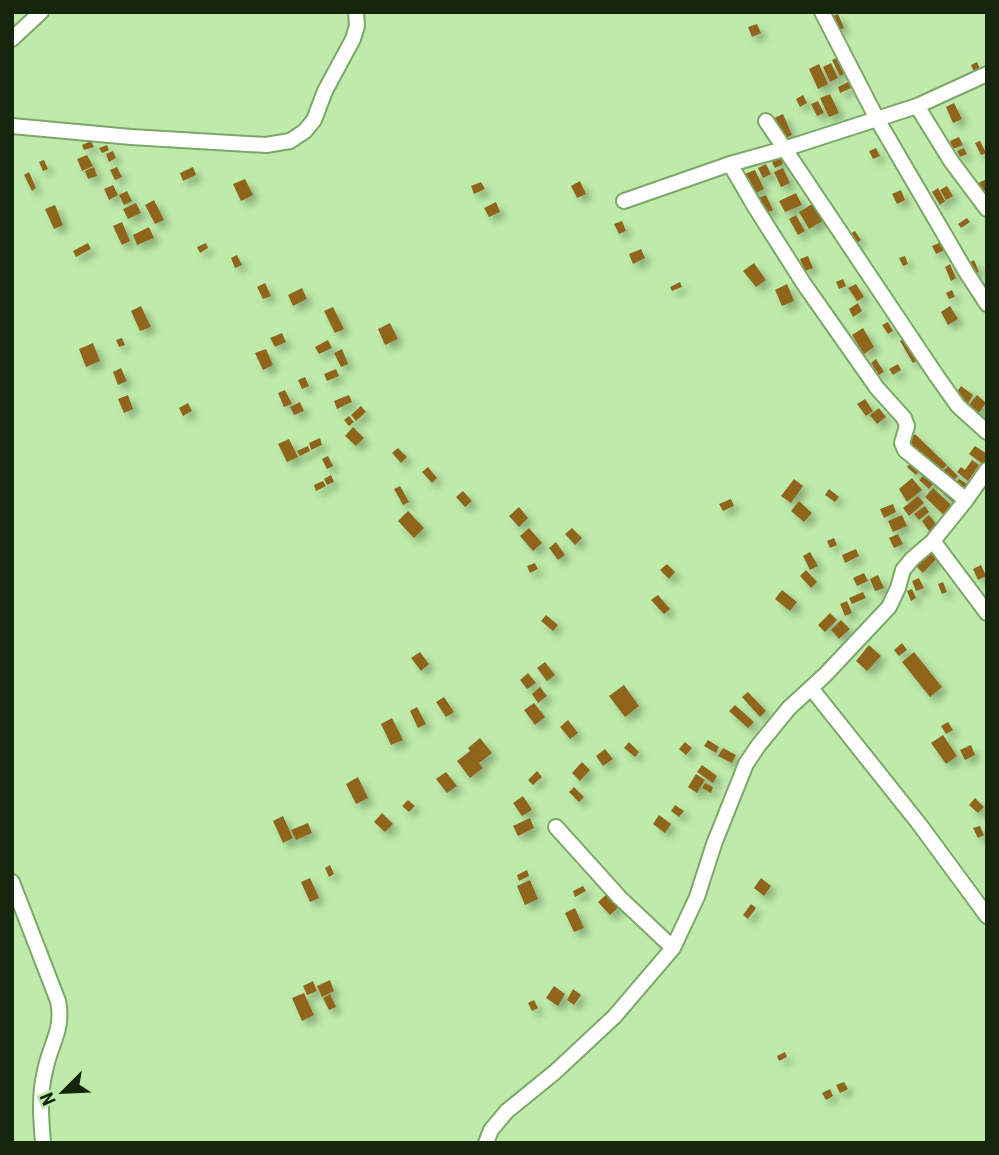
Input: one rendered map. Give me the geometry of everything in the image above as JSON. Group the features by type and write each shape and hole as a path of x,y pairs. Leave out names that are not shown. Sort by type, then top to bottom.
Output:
{"street":[{"path":"12,39 41,12"},
{"path":"12,126 266,145 290,141 305,131 314,120 325,91 353,39 357,26 356,12"},
{"path":"822,12 877,119 987,304"},
{"path":"624,201 730,164 917,106 987,74"},
{"path":"917,106 951,160 987,209"},
{"path":"766,121 936,375 958,405 987,432"},
{"path":"730,164 811,294 877,388 904,418 907,426 902,443 905,450 966,500"},
{"path":"486,1143 491,1130 507,1111 555,1072 614,1017 673,948 696,897 746,764 780,719 889,607 903,570 933,541 987,470"},
{"path":"933,541 987,613"},
{"path":"811,688 920,825 987,916"},
{"path":"556,827 620,898 673,948"},
{"path":"12,882 58,1001 61,1016 45,1069 40,1100 43,1143"}],"building":[{"path":"838,14 844,28 836,31 830,17"},
{"path":"757,24 761,33 752,37 748,27"},
{"path":"841,56 848,72 840,76 832,60"},
{"path":"977,62 980,69 974,72 971,65"},
{"path":"831,63 838,78 830,82 823,67"},
{"path":"819,64 828,84 818,89 809,69"},
{"path":"848,82 851,88 840,93 838,87"},
{"path":"830,94 839,113 829,117 820,98"},
{"path":"803,95 807,103 800,107 796,99"},
{"path":"818,101 824,113 817,116 811,104"},
{"path":"954,103 962,119 953,123 946,107"},
{"path":"783,114 792,135 781,140 772,119"},
{"path":"959,137 963,145 953,149 950,141"},
{"path":"91,141 94,147 84,150 82,145"},
{"path":"980,141 986,153 981,155 975,143"},
{"path":"107,145 109,150 102,153 99,148"},
{"path":"876,148 880,156 873,159 869,151"},
{"path":"964,148 967,154 960,157 957,151"},
{"path":"113,151 116,158 109,162 106,154"},
{"path":"779,154 783,164 775,168 770,158"},
{"path":"87,155 93,166 82,171 77,159"},
{"path":"44,160 48,169 43,171 39,162"},
{"path":"766,164 771,174 763,178 758,168"},
{"path":"94,167 97,176 88,179 85,171"},
{"path":"117,167 122,177 115,180 110,170"},
{"path":"193,167 196,175 183,181 180,173"},
{"path":"783,168 790,183 781,187 774,172"},
{"path":"755,170 764,189 752,195 742,175"},
{"path":"29,172 36,188 32,191 24,175"},
{"path":"245,179 253,195 241,201 233,184"},
{"path":"987,179 987,199 978,183"},
{"path":"580,181 586,194 577,198 571,186"},
{"path":"481,182 485,189 474,194 471,186"},
{"path":"113,185 118,195 109,200 104,189"},
{"path":"947,186 953,196 946,200 940,190"},
{"path":"938,188 945,201 940,205 932,192"},
{"path":"901,190 905,200 897,204 892,194"},
{"path":"127,191 132,201 124,205 119,195"},
{"path":"796,193 802,205 785,212 779,201"},
{"path":"766,195 773,210 763,214 756,199"},
{"path":"154,200 164,220 155,224 145,205"},
{"path":"496,202 500,212 489,217 484,208"},
{"path":"136,203 141,213 128,219 123,209"},
{"path":"814,203 824,220 809,229 799,212"},
{"path":"55,205 63,225 54,229 45,209"},
{"path":"796,215 805,231 798,235 789,219"},
{"path":"967,218 970,222 961,228 958,224"},
{"path":"622,221 626,231 619,234 614,224"},
{"path":"122,222 130,241 122,245 113,226"},
{"path":"149,227 154,238 137,245 133,235"},
{"path":"855,231 861,240 854,245 848,235"},
{"path":"941,242 945,250 936,254 932,246"},
{"path":"88,243 91,249 76,257 73,251"},
{"path":"206,243 208,248 200,253 197,247"},
{"path":"641,249 645,258 633,264 629,254"},
{"path":"237,255 242,265 235,268 231,258"},
{"path":"808,256 813,268 805,271 800,259"},
{"path":"905,256 908,264 903,266 899,258"},
{"path":"974,260 979,272 971,275 967,264"},
{"path":"754,263 766,280 756,287 743,271"},
{"path":"950,264 956,278 951,281 945,267"},
{"path":"843,279 846,286 839,289 836,282"},
{"path":"680,282 682,287 672,291 670,287"},
{"path":"265,283 271,296 263,299 257,287"},
{"path":"787,284 794,301 782,306 775,290"},
{"path":"856,284 864,297 857,301 848,288"},
{"path":"302,288 307,299 293,306 288,295"},
{"path":"952,290 955,297 949,299 946,293"},
{"path":"858,303 862,311 853,317 849,309"},
{"path":"141,306 151,327 140,331 131,311"},
{"path":"950,306 958,319 948,325 941,312"},
{"path":"333,307 344,329 335,333 324,311"},
{"path":"888,322 893,331 888,334 882,325"},
{"path":"390,323 398,339 385,345 378,329"},
{"path":"863,328 874,347 864,354 852,335"},
{"path":"282,333 286,342 275,347 270,338"},
{"path":"908,336 921,358 913,363 900,341"},
{"path":"122,338 125,345 119,347 116,340"},
{"path":"328,340 332,348 319,354 315,347"},
{"path":"93,343 100,361 86,367 79,349"},
{"path":"266,349 273,365 263,370 255,353"},
{"path":"342,349 348,364 341,367 334,353"},
{"path":"876,359 884,372 879,375 871,363"},
{"path":"898,364 901,370 893,375 889,369"},
{"path":"121,368 127,381 118,385 113,372"},
{"path":"336,369 339,376 327,381 324,374"},
{"path":"305,377 309,386 302,389 298,380"},
{"path":"961,386 973,395 967,405 954,396"},
{"path":"285,390 292,404 284,407 278,393"},
{"path":"128,395 133,409 124,413 118,399"},
{"path":"349,395 352,402 337,409 334,401"},
{"path":"977,395 986,403 975,418 965,410"},
{"path":"865,399 873,411 866,416 857,404"},
{"path":"300,402 304,411 294,415 290,407"},
{"path":"188,403 192,411 183,416 179,408"},
{"path":"361,406 366,412 356,421 351,415"},
{"path":"879,408 886,417 877,424 870,415"},
{"path":"349,416 354,422 349,426 344,420"},
{"path":"353,427 364,438 356,446 345,436"},
{"path":"915,434 947,465 937,474 906,443"},
{"path":"320,438 322,445 311,450 309,443"},
{"path":"289,439 298,457 287,462 278,444"},
{"path":"308,446 310,451 300,456 297,451"},
{"path":"975,446 987,454 987,467 969,454"},
{"path":"398,448 407,457 401,463 392,453"},
{"path":"328,456 333,466 327,469 322,459"},
{"path":"914,458 923,466 916,475 907,467"},
{"path":"972,460 979,465 968,481 957,472 961,467 965,470"},
{"path":"948,466 958,476 950,485 940,475"},
{"path":"428,467 437,478 432,483 422,472"},
{"path":"928,471 937,479 929,489 919,480"},
{"path":"331,475 334,482 327,485 324,479"},
{"path":"912,478 922,490 907,502 899,489"},
{"path":"794,479 803,486 791,503 781,496"},
{"path":"959,479 967,484 963,491 954,486"},
{"path":"323,481 326,486 316,491 314,485"},
{"path":"941,482 959,499 955,504 936,487"},
{"path":"400,486 409,502 403,505 394,489"},
{"path":"933,488 952,506 944,515 925,497"},
{"path":"829,489 839,497 835,502 825,495"},
{"path":"463,491 472,501 465,507 456,497"},
{"path":"918,496 924,503 909,516 903,508"},
{"path":"731,499 734,506 723,511 719,504"},
{"path":"799,501 812,513 804,522 791,511"},
{"path":"893,504 896,512 884,518 880,509"},
{"path":"925,506 929,512 919,520 914,514"},
{"path":"519,507 528,518 519,527 509,516"},
{"path":"408,511 424,528 414,538 398,521"},
{"path":"902,515 907,526 893,532 888,521"},
{"path":"929,515 937,525 929,531 922,521"},
{"path":"529,528 542,543 533,551 520,536"},
{"path":"572,528 582,538 575,545 565,534"},
{"path":"898,534 903,544 894,548 889,538"},
{"path":"834,538 837,545 830,548 827,541"},
{"path":"556,542 565,555 558,560 549,548"},
{"path":"929,547 939,556 923,573 914,564"},
{"path":"856,549 859,556 845,563 842,555"},
{"path":"810,552 818,566 810,570 803,556"},
{"path":"535,563 538,569 530,573 527,566"},
{"path":"667,564 675,572 669,579 660,570"},
{"path":"981,565 986,576 978,580 973,569"},
{"path":"806,570 817,582 811,588 800,576"},
{"path":"864,573 868,581 857,586 853,578"},
{"path":"878,575 884,588 875,591 870,579"},
{"path":"919,578 924,588 916,591 912,581"},
{"path":"943,582 947,592 942,594 938,584"},
{"path":"912,589 916,598 911,601 907,591"},
{"path":"782,590 797,602 790,611 775,599"},
{"path":"863,592 866,598 852,604 849,598"},
{"path":"658,595 670,609 664,614 651,600"},
{"path":"847,601 852,613 845,616 840,604"},
{"path":"830,613 837,620 825,632 818,625"},
{"path":"546,615 558,625 553,631 541,621"},
{"path":"841,620 850,629 839,639 831,630"},
{"path":"902,643 907,650 899,656 894,650"},
{"path":"869,645 881,656 867,671 856,661"},
{"path":"420,652 429,664 421,671 411,658"},
{"path":"914,652 942,687 930,697 902,662"},
{"path":"545,662 555,675 547,681 537,668"},
{"path":"528,673 536,683 527,689 520,680"},
{"path":"624,685 639,706 625,717 609,696"},
{"path":"540,687 547,696 538,703 532,694"},
{"path":"748,692 766,711 760,717 742,697"},
{"path":"444,697 454,712 446,717 436,702"},
{"path":"534,703 545,717 535,725 524,710"},
{"path":"735,705 754,722 748,728 729,711"},
{"path":"417,707 426,724 418,728 410,711"},
{"path":"392,718 403,740 391,745 381,724"},
{"path":"568,720 578,733 570,739 560,727"},
{"path":"948,722 953,730 946,734 941,726"},
{"path":"943,735 957,756 946,764 931,743"},
{"path":"480,738 492,753 479,763 483,768 470,778 457,761 470,751 468,748"},
{"path":"708,740 719,747 716,753 704,746"},
{"path":"629,742 639,752 635,757 624,748"},
{"path":"685,742 692,748 686,755 679,749"},
{"path":"971,745 975,755 965,760 960,750"},
{"path":"723,748 736,755 732,763 718,756"},
{"path":"605,749 613,759 603,766 596,756"},
{"path":"582,762 590,770 580,781 572,773"},
{"path":"702,765 717,776 713,783 697,772"},
{"path":"537,771 542,777 533,785 528,780"},
{"path":"446,772 457,786 447,793 436,779"},
{"path":"696,774 705,780 697,793 688,787"},
{"path":"358,777 368,798 356,804 346,784"},
{"path":"705,783 713,787 711,793 702,788"},
{"path":"574,787 584,797 579,802 569,792"},
{"path":"523,796 532,810 522,816 513,803"},
{"path":"975,798 984,807 978,813 969,805"},
{"path":"408,800 415,806 409,812 402,806"},
{"path":"675,805 684,811 679,817 671,811"},
{"path":"382,813 393,824 385,832 374,822"},
{"path":"659,815 671,824 665,833 653,824"},
{"path":"283,816 293,838 283,843 273,821"},
{"path":"530,818 534,828 518,836 513,826"},
{"path":"308,823 312,833 296,840 291,830"},
{"path":"980,826 984,835 978,838 973,828"},
{"path":"330,865 334,874 329,877 325,868"},
{"path":"527,870 529,876 519,881 517,875"},
{"path":"310,878 319,898 310,902 301,882"},
{"path":"761,878 771,886 764,896 754,888"},
{"path":"530,880 538,899 525,905 517,886"},
{"path":"583,886 586,891 575,897 573,891"},
{"path":"607,894 619,907 610,915 598,902"},
{"path":"751,904 756,908 748,919 743,915"},
{"path":"575,908 584,928 574,932 565,913"},
{"path":"330,980 334,991 322,997 317,986"},
{"path":"313,981 317,991 307,995 303,986"},
{"path":"554,986 565,994 558,1006 546,998"},
{"path":"573,989 581,995 574,1005 567,1000"},
{"path":"304,993 314,1015 302,1021 292,998"},
{"path":"330,994 336,1007 329,1010 323,998"},
{"path":"534,1000 538,1008 532,1011 528,1003"},
{"path":"785,1052 787,1057 779,1061 777,1056"},
{"path":"844,1082 848,1089 840,1093 836,1085"},
{"path":"830,1089 833,1096 826,1100 822,1093"}]}
